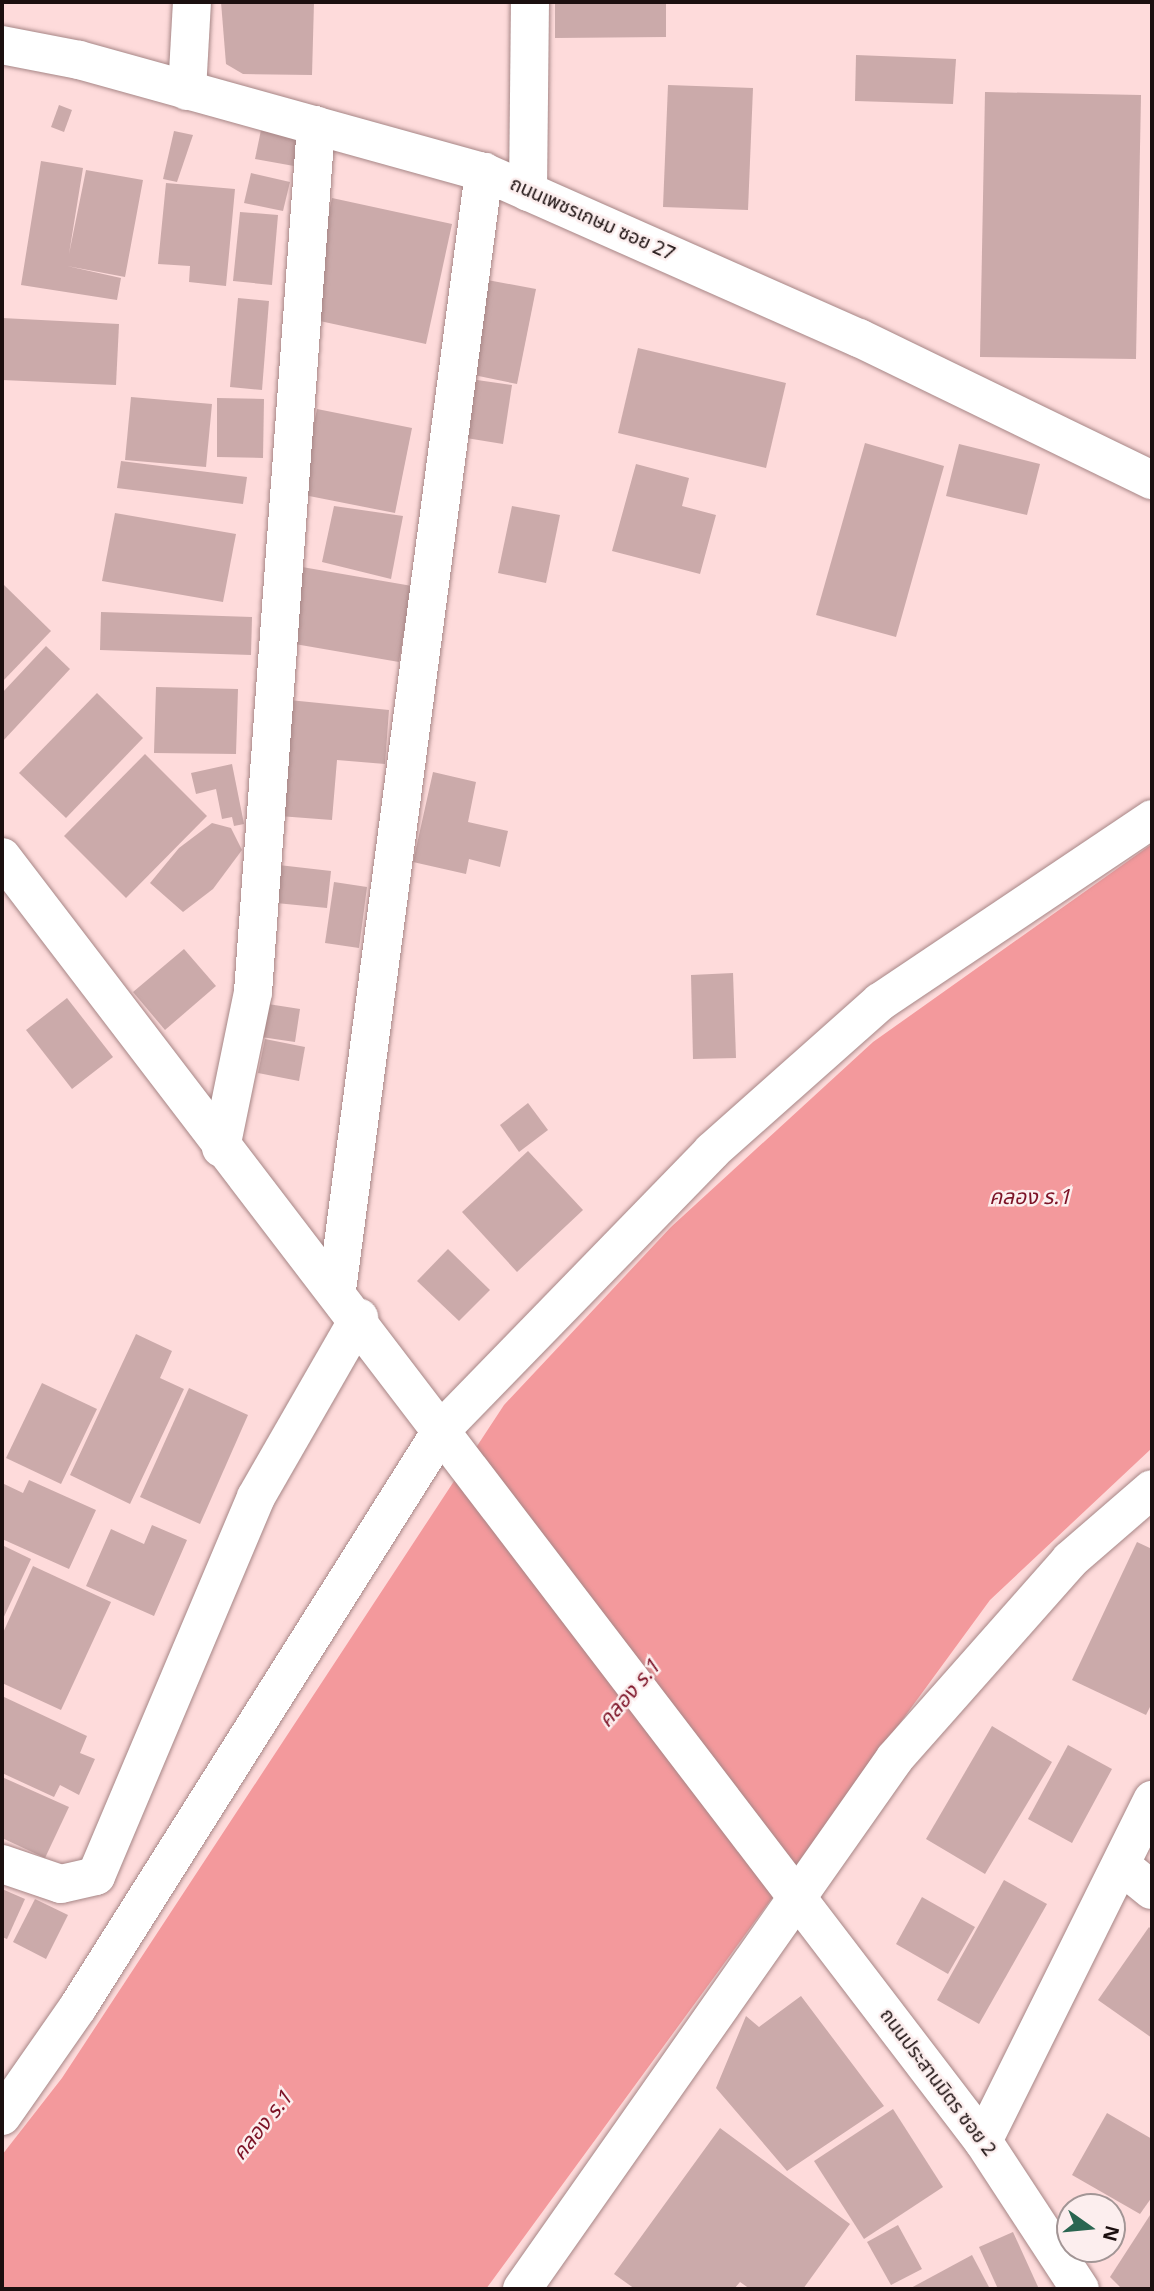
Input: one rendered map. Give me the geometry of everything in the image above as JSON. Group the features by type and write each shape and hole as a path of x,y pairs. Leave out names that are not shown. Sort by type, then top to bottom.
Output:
{"street":[{"path":"187,91 192,2"},
{"path":"528,192 530,2"},
{"name":"ถนนเพชรเกษม ซอย 27","path":"2,45 187,91 484,172 859,338 1152,480"},
{"path":"221,1148 254,992 316,125"},
{"path":"2,1864 61,1884 96,1876 257,1497 348,1304 484,172"},
{"path":"2,2116 85,1996 450,1438 712,1151 880,1002 1152,819"},
{"name":"ถนนประสานมิตร ซอย 2","path":"2,856 221,1148 348,1304 983,2141 1080,2289"},
{"path":"538,2284 791,1891 895,1758 1070,1560 1152,1489"},
{"path":"983,2141 1122,1866 1152,1800"},
{"path":"1122,1866 1152,1890"}],"water":[{"name":"คลอง ร.1","path":"1152,844 1152,1448 990,1600 486,2289 2,2289 2,2155 62,2078 504,1405 671,1227 873,1042"}],"building":[{"path":"221,2 314,2 312,75 243,74 226,64"},
{"path":"555,2 666,2 666,37 555,38"},
{"path":"856,55 956,59 953,104 855,101"},
{"path":"668,85 753,88 748,210 663,207"},
{"path":"985,92 1141,95 1136,359 980,357"},
{"path":"59,105 72,110 64,132 51,127"},
{"path":"261,130 300,137 294,166 255,159"},
{"path":"174,131 193,135 177,182 163,179"},
{"path":"41,161 83,168 69,254 86,170 143,180 125,277 67,266 121,278 117,300 21,285"},
{"path":"251,173 290,182 283,211 244,203"},
{"path":"166,183 235,189 226,286 189,282 190,266 158,264"},
{"path":"332,198 452,224 426,344 306,318"},
{"path":"240,212 278,215 272,285 233,281"},
{"path":"482,279 536,289 517,384 464,373"},
{"path":"238,298 269,301 262,390 230,387"},
{"path":"2,318 119,324 116,385 2,380"},
{"path":"638,348 786,383 766,468 618,433"},
{"path":"470,379 512,385 503,444 460,437"},
{"path":"131,397 212,404 206,467 125,460"},
{"path":"217,398 264,399 263,458 217,457"},
{"path":"317,409 412,428 395,513 299,494"},
{"path":"865,443 944,466 896,637 816,615"},
{"path":"959,444 1040,464 1027,515 946,496"},
{"path":"121,461 247,477 243,504 117,488"},
{"path":"636,464 689,478 682,506 716,515 700,574 612,551"},
{"path":"334,506 403,516 391,579 322,562"},
{"path":"512,506 560,515 546,583 498,573"},
{"path":"115,513 236,534 223,602 102,581"},
{"path":"302,567 412,586 399,662 289,643"},
{"path":"2,583 51,631 2,682"},
{"path":"101,612 252,617 251,655 100,650"},
{"path":"46,646 70,669 2,742 2,693"},
{"path":"156,687 238,689 236,754 154,753"},
{"path":"97,693 143,738 66,818 19,773"},
{"path":"289,700 389,710 385,764 337,760 332,820 279,816"},
{"path":"145,754 207,816 126,898 64,836"},
{"path":"232,764 244,824 234,826 232,817 222,819 216,789 196,794 191,773"},
{"path":"433,772 476,782 468,822 508,831 500,867 469,859 466,874 413,862"},
{"path":"212,823 231,828 242,850 213,889 183,912 150,883 179,848"},
{"path":"270,864 331,871 327,908 266,902"},
{"path":"334,882 367,887 359,948 325,943"},
{"path":"184,949 216,986 165,1030 133,992"},
{"path":"733,973 736,1058 693,1059 691,975"},
{"path":"67,998 113,1057 72,1089 26,1030"},
{"path":"268,1004 300,1009 295,1042 261,1037"},
{"path":"265,1039 305,1047 299,1081 258,1073"},
{"path":"528,1103 548,1130 519,1152 500,1125"},
{"path":"528,1151 583,1210 517,1272 462,1212"},
{"path":"448,1249 490,1290 459,1321 417,1281"},
{"path":"136,1334 172,1351 160,1378 184,1389 130,1504 70,1475"},
{"path":"42,1383 97,1409 61,1484 6,1458"},
{"path":"189,1388 248,1415 200,1524 140,1497"},
{"path":"29,1480 96,1510 69,1569 2,1539 2,1483 23,1493"},
{"path":"152,1525 187,1540 154,1616 86,1586 111,1529 144,1544"},
{"path":"1137,1542 1152,1549 1152,1703 1146,1715 1072,1680"},
{"path":"2,1545 31,1559 2,1621"},
{"path":"33,1566 111,1602 61,1710 2,1683 2,1635"},
{"path":"2,1696 87,1736 80,1753 95,1759 79,1795 60,1785 54,1797 2,1773"},
{"path":"992,1726 1052,1762 985,1874 926,1839"},
{"path":"1068,1745 1112,1769 1072,1843 1028,1819"},
{"path":"2,1777 69,1807 45,1858 2,1838"},
{"path":"1004,1880 1047,1904 979,2024 937,2000"},
{"path":"2,1889 25,1899 7,1939 2,1937"},
{"path":"922,1897 975,1927 948,1974 896,1944"},
{"path":"35,1899 68,1915 46,1959 13,1942"},
{"path":"1149,1927 1152,1930 1152,2038 1098,2000"},
{"path":"801,1996 884,2106 787,2171 716,2088 746,2016 759,2027"},
{"path":"893,2109 943,2187 864,2239 814,2161"},
{"path":"1107,2113 1152,2139 1152,2197 1140,2214 1126,2206 1126,2193 1103,2193 1072,2175"},
{"path":"720,2128 850,2224 803,2289 750,2289 740,2282 734,2289 635,2289 614,2274"},
{"path":"1152,2212 1152,2289 1122,2289 1110,2277 1119,2263 1126,2263 1126,2252"},
{"path":"898,2225 922,2269 891,2285 867,2242"},
{"path":"1013,2232 1039,2289 998,2289 979,2247"},
{"path":"972,2255 990,2289 909,2289"}]}
